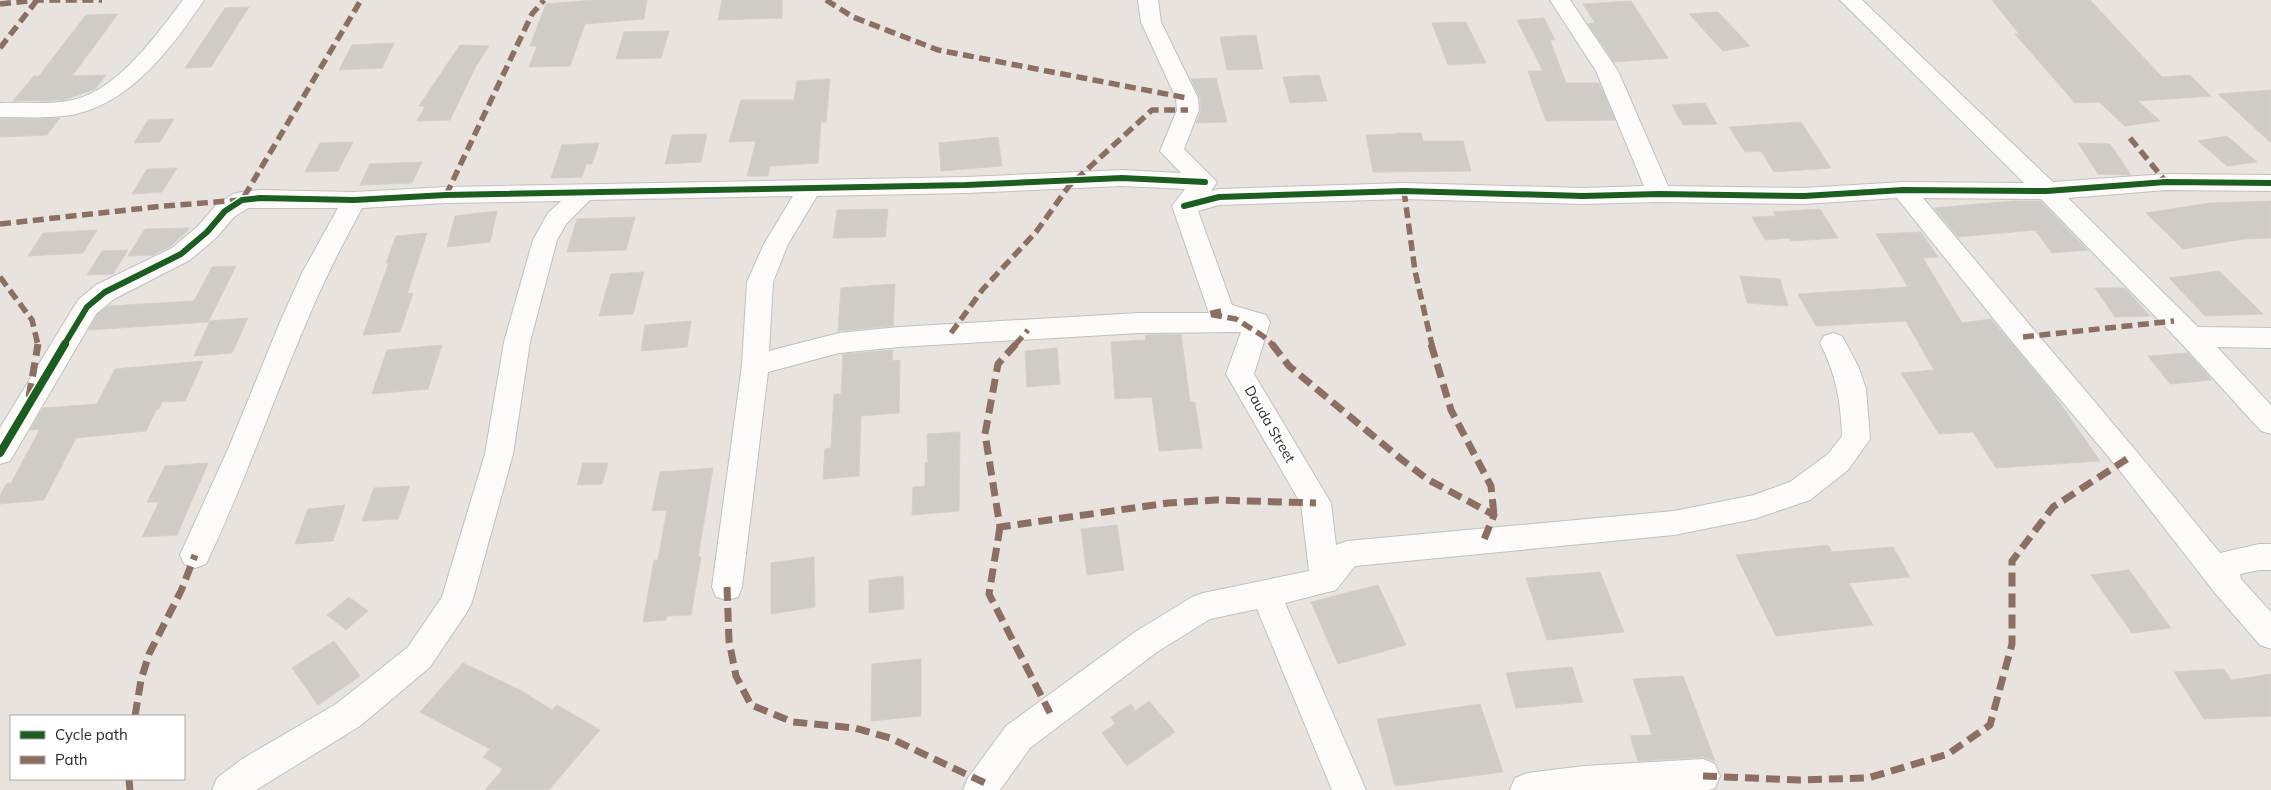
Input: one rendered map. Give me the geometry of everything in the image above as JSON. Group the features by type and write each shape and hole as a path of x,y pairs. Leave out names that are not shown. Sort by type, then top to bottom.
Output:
{"street":[{"path":"0,110 58,108 86,103 106,94 135,70 157,47 194,0"},
{"path":"1148,0 1151,22 1187,98 1188,110 1172,151 1205,182"},
{"path":"1560,0 1607,71 1659,194"},
{"path":"1850,0 2047,191 2191,337 2271,423"},
{"path":"0,453 87,307 105,292 180,254 207,232 225,211 242,200 260,198 354,200 446,195 582,194 966,185 1122,178 1205,182"},
{"path":"1184,206 1205,182"},
{"path":"1184,206 1218,197 1404,191 1583,196 1659,194 1804,196 1903,190 2047,191 2166,182 2271,184"},
{"path":"727,587 756,365 760,282 776,244 810,188"},
{"path":"1903,190 2023,337 2127,459 2226,584 2271,635"},
{"path":"229,790 254,770 348,715 419,657 456,602 499,454 517,342 545,240 558,219 582,194"},
{"path":"195,555 243,447 314,273 354,200"},
{"path":"1184,206 1221,311 1257,322"},
{"path":"756,365 839,343 899,337 1139,323 1257,322"},
{"name":"Dauda Street","path":"1257,322 1240,374 1316,503 1326,581"},
{"path":"2191,337 2271,338"},
{"path":"980,790 1018,737 1146,642 1203,607 1326,581 1347,554 1618,530 1754,507 1800,490 1838,462 1856,439 1855,400 1847,369 1833,343"},
{"path":"2226,584 2224,565 2260,557 2271,557"},
{"path":"1266,594 1349,790"},
{"path":"1527,790 1584,783 1703,776"}],"building":[{"path":"593,0 647,0 644,19 585,24 570,66 529,67 537,46 530,46 546,4"},
{"path":"722,0 782,0 782,18 718,20"},
{"path":"1992,0 2090,0 2162,77 2190,75 2211,96 2138,101 2160,121 2125,126 2099,102 2075,103 2015,34 2019,34"},
{"path":"1631,1 1668,58 1614,62 1588,24 1595,23 1583,4"},
{"path":"249,7 211,67 185,68 225,8"},
{"path":"1718,12 1750,46 1723,51 1689,14"},
{"path":"118,14 72,76 106,75 95,89 64,100 13,101 34,76 39,76 86,15"},
{"path":"1544,18 1555,40 1550,40 1566,83 1599,83 1615,120 1546,121 1528,71 1543,71 1517,20"},
{"path":"1466,22 1486,63 1448,65 1432,23"},
{"path":"669,31 661,58 616,59 624,32"},
{"path":"1256,35 1263,69 1227,70 1220,37"},
{"path":"394,43 382,68 339,70 352,45"},
{"path":"460,45 489,46 476,66 450,120 417,121 425,106 419,106"},
{"path":"1319,75 1327,101 1290,103 1283,77"},
{"path":"1216,78 1227,122 1196,123 1201,111 1200,98 1191,79"},
{"path":"830,79 826,122 821,122 818,163 770,166 768,176 747,176 756,141 729,142 741,100 794,100 797,81"},
{"path":"2271,90 2271,143 2218,94"},
{"path":"1705,103 1717,124 1683,125 1672,105"},
{"path":"60,118 47,135 0,137 0,119"},
{"path":"174,119 160,142 134,143 148,120"},
{"path":"1801,122 1831,168 1774,172 1761,151 1745,152 1729,127"},
{"path":"1421,133 1423,141 1463,141 1471,171 1373,172 1366,135"},
{"path":"707,134 701,162 665,164 672,135"},
{"path":"2227,136 2257,162 2227,166 2198,141"},
{"path":"998,137 1002,166 941,171 939,143"},
{"path":"353,142 338,171 305,172 320,143"},
{"path":"599,143 592,164 586,164 582,177 551,178 562,145"},
{"path":"2078,143 2110,144 2131,175 2098,174"},
{"path":"422,162 412,183 360,185 370,164"},
{"path":"177,168 162,192 132,194 147,169"},
{"path":"2013,201 2040,201 2088,250 2052,253 2035,230 1958,237 1934,208"},
{"path":"2271,201 2271,238 2244,239 2183,249 2146,213 2210,203"},
{"path":"888,209 885,237 833,238 837,210"},
{"path":"1820,209 1838,238 1791,241 1789,238 1765,240 1752,217 1776,216 1773,212"},
{"path":"497,211 490,242 447,247 455,216"},
{"path":"635,217 626,250 567,252 577,219"},
{"path":"190,228 171,246 153,255 128,256 145,229"},
{"path":"97,230 83,253 28,256 43,233"},
{"path":"1921,232 1938,257 1923,258 1962,323 1991,319 2052,392 2100,461 1996,468 1973,432 1939,434 1901,373 1934,370 1906,321 1816,326 1798,294 1908,287 1876,234"},
{"path":"427,233 407,294 413,293 400,332 363,335 389,262 386,263 396,236"},
{"path":"128,250 113,274 87,275 102,251"},
{"path":"236,266 208,322 89,330 97,315 108,306 194,301 212,267"},
{"path":"2219,271 2263,314 2205,316 2169,278"},
{"path":"644,272 633,314 599,316 611,274"},
{"path":"1740,276 1780,279 1788,306 1747,303"},
{"path":"895,284 893,326 838,331 841,288"},
{"path":"2095,288 2125,288 2150,316 2115,317"},
{"path":"248,318 232,353 194,356 210,321"},
{"path":"691,321 687,347 641,351 645,325"},
{"path":"1181,334 1190,402 1195,402 1202,448 1159,451 1152,397 1115,399 1111,342 1146,340 1145,335"},
{"path":"442,345 428,389 372,394 387,350"},
{"path":"1057,348 1060,384 1027,387 1025,351"},
{"path":"893,350 892,361 900,360 899,413 861,416 859,476 823,479 825,449 831,448 834,394 841,394 843,354"},
{"path":"2188,353 2212,380 2170,384 2148,356"},
{"path":"203,361 185,401 162,402 146,431 76,438 44,500 0,504 0,496 6,484 11,483 40,429 30,430 43,408 97,404 115,369"},
{"path":"960,432 959,511 912,515 913,487 925,486 925,463 928,462 927,434"},
{"path":"208,463 177,535 142,537 159,502 147,502 165,466"},
{"path":"583,463 608,463 602,484 577,485"},
{"path":"713,468 698,557 701,557 691,615 667,616 666,620 643,622 654,560 658,560 667,510 652,511 660,472"},
{"path":"410,486 398,519 362,521 374,488"},
{"path":"345,505 333,541 295,544 308,509"},
{"path":"1117,525 1124,570 1087,575 1081,529"},
{"path":"1828,545 1832,552 1893,547 1910,577 1849,583 1873,625 1776,636 1736,555"},
{"path":"814,557 815,607 771,614 771,563"},
{"path":"2129,570 2171,628 2132,633 2091,575"},
{"path":"1600,572 1624,632 1547,640 1526,578"},
{"path":"903,576 904,609 869,613 869,580"},
{"path":"1378,585 1406,645 1338,664 1311,602"},
{"path":"349,597 368,611 346,630 327,615"},
{"path":"334,641 360,676 318,705 292,668"},
{"path":"921,659 921,716 871,721 872,664"},
{"path":"463,663 522,691 552,710 557,705 600,730 549,790 485,790 503,769 483,757 490,749 420,712"},
{"path":"1572,667 1583,702 1516,708 1506,673"},
{"path":"2224,669 2231,680 2271,674 2271,716 2204,719 2174,672"},
{"path":"1683,676 1715,761 1703,757 1638,761 1630,736 1652,735 1633,679"},
{"path":"1149,701 1175,732 1127,766 1102,733 1115,724 1111,717 1131,704 1135,711"},
{"path":"1480,704 1503,772 1395,786 1377,719"}],"marked path":[{"path":"0,4 37,0 102,0"},
{"path":"0,48 37,0"},
{"path":"0,224 164,206 242,200 361,0"},
{"path":"446,195 532,14 544,0"},
{"path":"826,0 853,17 938,50 1187,98"},
{"path":"951,333 983,289 1036,232 1069,186 1152,110 1188,110"},
{"path":"2130,138 2166,182"},
{"path":"1404,191 1415,271 1428,332 1451,410 1491,486 1494,515"},
{"path":"0,277 32,320 38,344 29,397"},
{"path":"1221,311 1208,314 1236,319 1263,336 1272,344 1289,366 1401,459 1427,479 1494,515 1483,542"},
{"path":"2023,337 2174,321"},
{"path":"1028,330 998,364 985,434 1000,527 1168,503 1215,500 1316,503"},
{"path":"1703,776 1798,780 1868,778 1948,754 1990,725 2012,644 2012,561 2053,507 2127,459"},
{"path":"1000,527 989,594 1050,713"},
{"path":"135,715 141,680 149,654 181,591 195,555"},
{"path":"727,587 729,641 736,676 751,705 793,722 855,728 890,738 985,783"},
{"path":"129,780 130,790"}],"cycle path":[{"path":"0,453 87,307 105,292 181,254 207,232 225,211 242,200 260,198 354,200 446,195 966,185 1122,178 1205,182"},
{"path":"1184,206 1219,197 1404,191 1583,196 1659,194 1804,196 1903,190 2047,191 2166,182 2271,183"}]}
